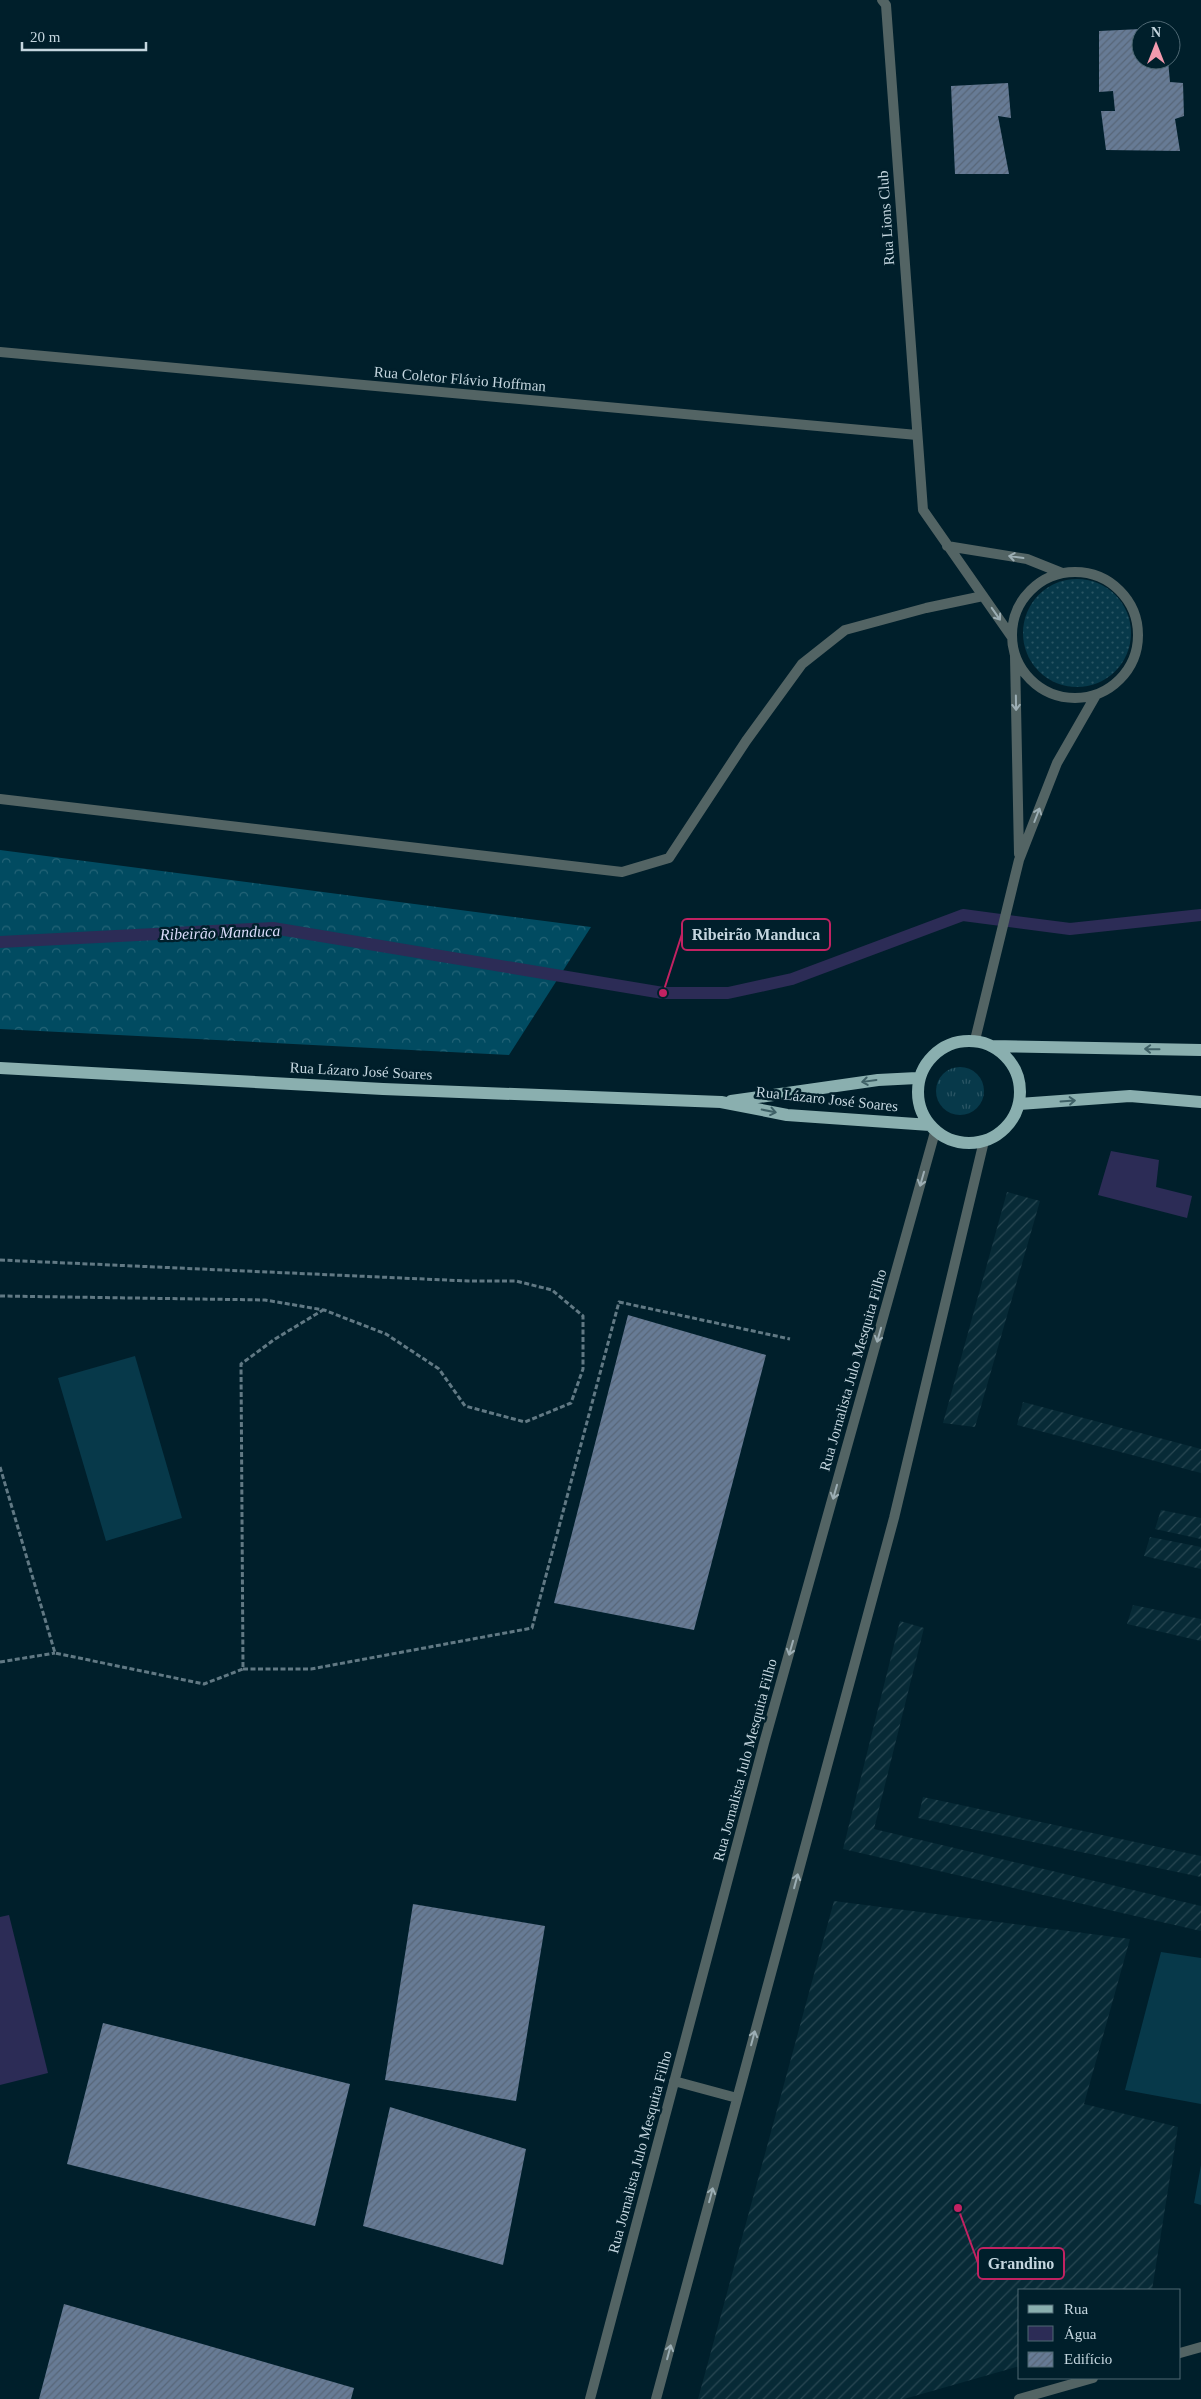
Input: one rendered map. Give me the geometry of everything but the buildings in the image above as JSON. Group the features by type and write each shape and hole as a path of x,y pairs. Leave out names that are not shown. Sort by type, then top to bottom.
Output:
{"main road":[{"path":"975,1040 992,1046 1006,1056 1016,1070 1021,1087 1019,1104 1012,1121 1000,1133 984,1141 967,1143 950,1140 933,1128 918,1104 917,1078 930,1057 943,1047 959,1041 975,1040"},
{"path":"992,1046 1201,1050"},
{"name":"Rua Lázaro José Soares","path":"0,1068 383,1089 721,1102 787,1114 933,1128"},
{"name":"Rua Lázaro José Soares","path":"721,1102 869,1081 917,1078"},
{"path":"1019,1104 1130,1096 1201,1102"}],"street":[{"name":"Rua Lions Club","path":"882,0 886,5 923,510 1011,636"},
{"name":"Rua Coletor Flávio Hoffman","path":"0,352 917,435"},
{"path":"947,546 1027,559 1062,573"},
{"path":"1015,654 1027,676 1041,689 1058,696 1077,698 1096,695 1113,686 1127,672 1136,656 1139,637 1137,618 1129,601 1116,586 1100,577 1082,572 1062,573 1045,580 1020,603 1011,636 1015,654 1019,860"},
{"path":"0,799 622,872 668,858 746,741 802,664 845,630 926,608 983,596"},
{"path":"975,1040 1019,860 1057,763 1096,695"},
{"name":"Rua Jornalista Julo Mesquita Filho","path":"591,2399 762,1753 933,1128"},
{"path":"656,2399 894,1518 984,1141"},
{"path":"674,2082 737,2098"},
{"path":"1181,2353 1201,2347"},
{"path":"1019,2399 1089,2379"}],"path":[{"path":"0,1260 468,1281 516,1281 552,1290 583,1316 583,1370 571,1403 525,1422 465,1406 439,1370 386,1334 324,1310 265,1300 0,1296"},
{"path":"0,1662 55,1653 204,1684 243,1669 311,1669 532,1628 619,1302 790,1339"},
{"path":"243,1669 241,1364 275,1339 324,1310"},
{"path":"0,1467 55,1653"}],"shaded area":[{"path":"1007,1192 1040,1201 975,1427 943,1423"},
{"path":"1023,1402 1201,1449 1201,1473 1017,1425"},
{"path":"1161,1510 1201,1518 1201,1539 1155,1529"},
{"path":"1150,1537 1201,1547 1201,1569 1144,1556"},
{"path":"1133,1605 1201,1619 1201,1641 1127,1624"},
{"path":"900,1621 924,1628 874,1829 1201,1906 1201,1931 843,1849"},
{"path":"923,1797 1201,1856 1201,1877 918,1818"},
{"path":"834,1901 1130,1939 1084,2104 1178,2127 1152,2289 1018,2289 1018,2367 904,2399 698,2399"}],"green space":[{"path":"1077,579 1098,583 1115,595 1127,612 1131,633 1127,654 1115,671 1098,683 1077,687 1056,683 1039,671 1027,654 1023,633 1027,612 1039,595 1056,583"},
{"path":"0,850 591,927 509,1055 0,1029"},
{"path":"960,1067 969,1069 977,1074 982,1082 984,1091 982,1100 977,1108 969,1113 960,1115 951,1113 943,1108 938,1100 936,1091 938,1082 943,1074 951,1069"},
{"path":"135,1356 182,1518 106,1541 58,1378"},
{"path":"1161,1952 1201,1958 1201,2104 1125,2090"},
{"path":"1201,2165 1201,2205 1194,2203"}],"water":[{"path":"1111,1151 1159,1160 1156,1187 1192,1196 1187,1218 1098,1195"},
{"path":"9,1915 48,2073 0,2085 0,1917"}],"waterway":[{"name":"Ribeirão Manduca","path":"0,942 273,928 663,993 728,993 792,979 963,915 1070,929 1201,915"}],"place":[{"name":"Ribeirão Manduca","path":"663,993"},
{"name":"Grandino","path":"958,2208"}]}
